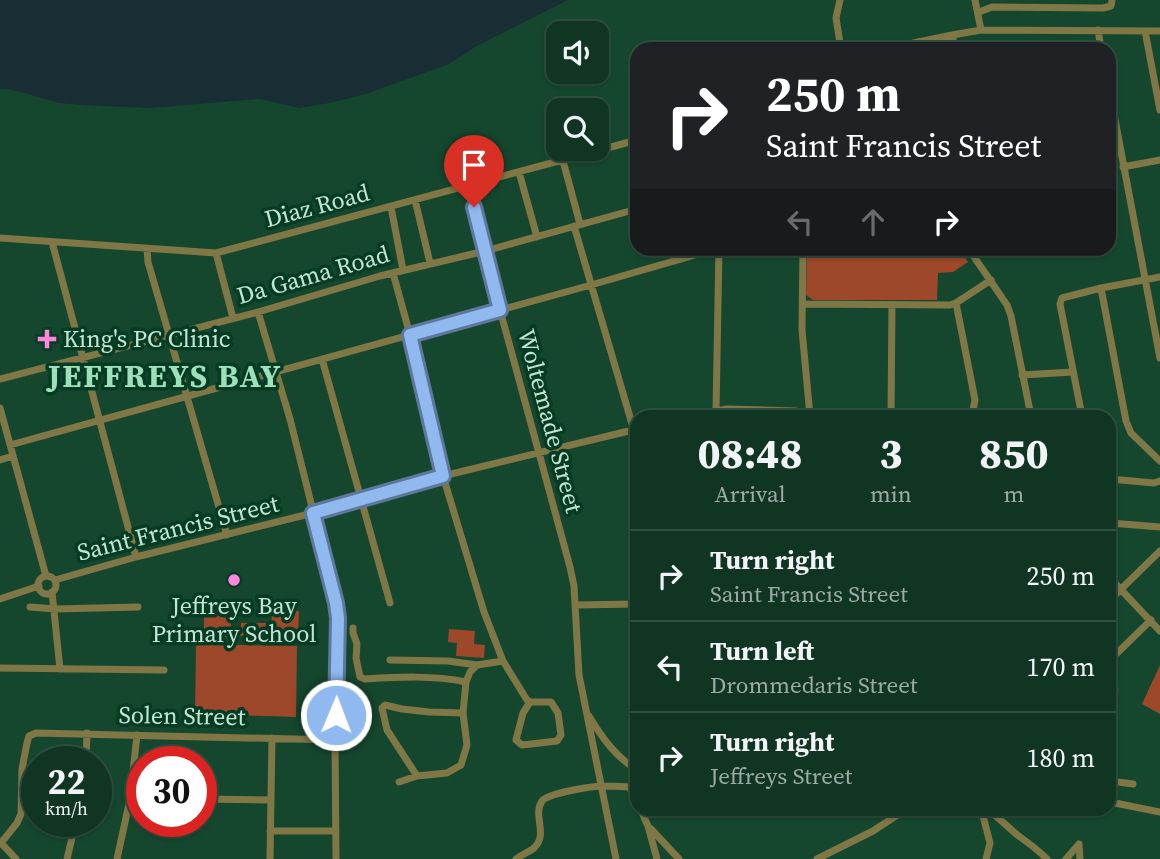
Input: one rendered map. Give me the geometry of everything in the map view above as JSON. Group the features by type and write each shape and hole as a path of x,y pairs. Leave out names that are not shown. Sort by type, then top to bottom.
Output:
{"street":[{"path":"840,0 836,18 840,42"},
{"path":"975,0 981,30"},
{"path":"979,12 992,3 1103,8 1111,6 1112,0"},
{"path":"916,42 981,30 1160,30"},
{"path":"1098,30 1100,42"},
{"path":"1145,31 1160,110"},
{"path":"951,34 953,42"},
{"path":"1116,140 1160,358"},
{"name":"Diaz Road","path":"609,148 630,142"},
{"path":"1123,167 1160,160"},
{"path":"564,161 591,285 630,410"},
{"name":"Diaz Road","path":"0,238 216,253 564,161"},
{"path":"519,172 537,237"},
{"name":"Woltemade Street","path":"468,186 570,567 574,586 579,675 616,859"},
{"path":"415,200 430,263"},
{"path":"391,207 403,270"},
{"name":"Da Gama Road","path":"0,379 630,211"},
{"path":"52,242 136,557"},
{"path":"146,249 227,535"},
{"path":"216,253 233,318"},
{"path":"10,445 691,256"},
{"path":"716,410 719,256"},
{"path":"803,256 802,330 811,410"},
{"path":"974,256 1007,305 1030,410"},
{"path":"393,273 443,476 484,612 503,661 527,700 551,702 558,713 561,735 557,741 522,745 516,740 523,713 530,702"},
{"path":"1081,410 1060,304 1062,298 1160,277"},
{"path":"803,304 950,305 991,281"},
{"path":"1101,288 1126,421 1131,433 1160,461"},
{"path":"956,303 975,400 973,410"},
{"path":"891,410 892,305"},
{"path":"258,312 289,419 336,603 336,859"},
{"path":"322,359 390,603"},
{"path":"1022,375 1073,372"},
{"path":"0,408 46,576"},
{"name":"Saint Francis Street","path":"55,580 443,476 630,430"},
{"path":"0,460 13,456"},
{"path":"1116,480 1154,483 1160,481"},
{"path":"1116,523 1160,527"},
{"path":"1116,594 1160,551"},
{"path":"46,576 55,580 56,587 52,592 44,593 38,586 41,578 46,576"},
{"path":"1116,584 1160,631"},
{"path":"0,599 38,586"},
{"path":"52,592 60,669"},
{"path":"575,605 630,604"},
{"path":"30,607 138,607"},
{"path":"1116,654 1151,620"},
{"path":"353,628 360,677 449,678 466,682"},
{"path":"390,660 448,661 477,665 503,661"},
{"path":"399,782 417,776 447,773 461,765 467,745 463,713 466,682 477,665"},
{"path":"0,668 164,670"},
{"path":"417,776 387,730 383,706 463,713"},
{"path":"586,710 616,755 630,765"},
{"name":"Solen Street","path":"1,843 18,824 21,814 22,769 29,736 36,733 335,740"},
{"path":"87,746 88,733"},
{"path":"136,746 137,735"},
{"path":"270,859 272,738"},
{"path":"1116,782 1133,784"},
{"path":"516,859 534,848 540,840 539,812 543,800 548,796 602,786 630,787"},
{"path":"217,799 271,800"},
{"path":"1116,803 1160,812"},
{"path":"644,816 657,859"},
{"path":"817,859 873,831 896,816"},
{"path":"985,816 990,843 986,859"},
{"path":"997,816 1047,859"},
{"path":"117,859 126,817"},
{"path":"648,826 679,859"},
{"path":"270,831 336,831"},
{"path":"67,859 72,837"},
{"path":"1,843 16,859"},
{"path":"1066,859 1079,844 1080,859"}],"shaded area":[{"path":"807,256 964,256 968,262 953,272 938,273 937,300 813,300 806,295"},
{"path":"204,610 231,611 231,637 204,637"},
{"path":"272,610 299,611 298,638 271,637"},
{"path":"241,623 268,623 267,636 240,636"},
{"path":"449,629 475,631 474,644 485,645 484,658 456,656 457,643 448,642"},
{"path":"196,644 297,646 296,717 195,715"},
{"path":"1160,665 1160,714 1142,704"}],"water":[{"path":"0,0 568,0 475,47 449,64 366,94 299,108 260,99 150,108 59,103 10,89 0,89"}],"place":[{"name":"King's PC Clinic","path":"47,339"},
{"name":"Jeffreys Bay Primary School","path":"234,580"}],"district":[{"name":"JEFFREYS BAY","path":"165,376"}],"route":[{"path":"336,715 338,618 313,513 443,476 410,335 500,310 474,207"}]}
